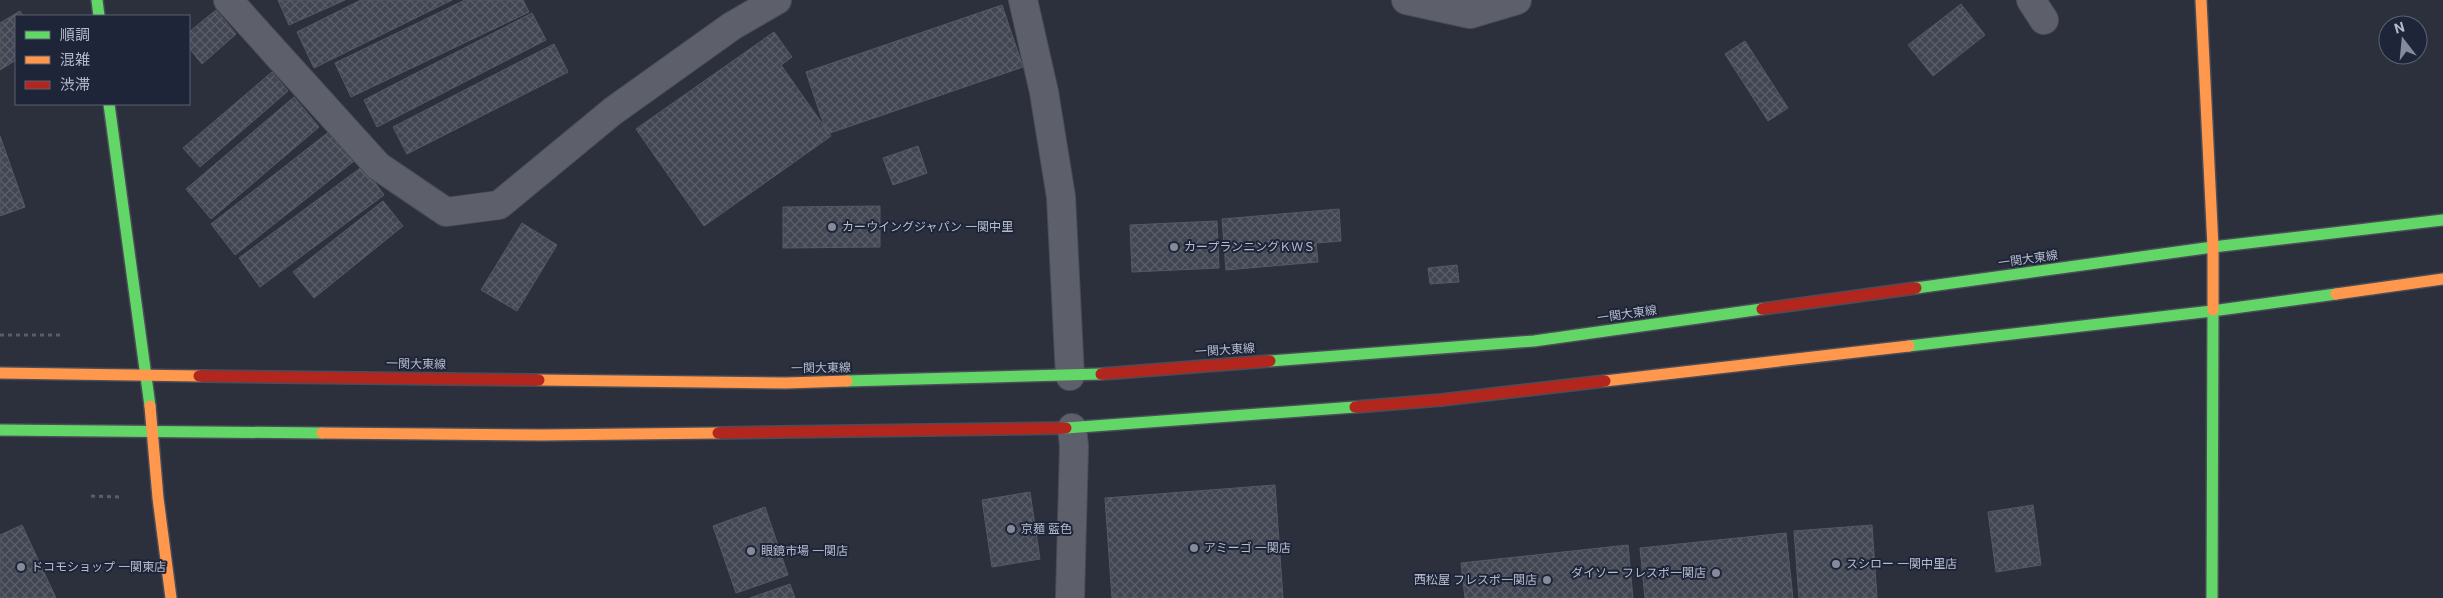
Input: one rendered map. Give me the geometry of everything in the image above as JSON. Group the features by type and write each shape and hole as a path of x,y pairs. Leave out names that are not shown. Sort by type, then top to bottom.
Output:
{"main road":[{"path":"97,0 99,15"},
{"path":"2201,0 2214,247 2212,311 2212,598"},
{"path":"109,105 146,373 153,430 158,498 171,598"},
{"name":"一関大東線","path":"0,373 146,373 786,383 1070,376 1534,341 2214,247 2443,220"},
{"path":"0,430 542,435 1072,428 1441,400 2212,311 2443,279"}],"street":[{"path":"228,0 378,166 446,212 499,206 613,111 732,26 777,0"},
{"path":"1023,0 1044,92 1061,197 1070,376"},
{"path":"1406,0 1470,14 1517,0"},
{"path":"1070,598 1074,446 1072,428"}],"path":[{"path":"0,335 64,335"},
{"path":"91,496 122,497"}],"building":[{"path":"278,0 345,0 289,25"},
{"path":"361,0 452,0 314,68 297,32"},
{"path":"465,0 523,0 529,12 351,97 335,63"},
{"path":"1961,4 1985,35 1933,76 1908,45"},
{"path":"1002,5 1023,67 827,134 806,72"},
{"path":"216,10 236,34 202,64 190,49 190,31"},
{"path":"20,11 22,15 15,15 15,61 0,70 0,23"},
{"path":"532,13 546,40 377,127 364,100"},
{"path":"774,32 792,57 781,65 831,136 704,226 636,129"},
{"path":"1745,41 1788,108 1768,121 1725,54"},
{"path":"554,44 568,72 407,154 393,127"},
{"path":"272,72 288,91 200,167 183,148"},
{"path":"294,97 319,127 211,219 186,189"},
{"path":"330,131 354,161 235,255 211,224"},
{"path":"0,136 25,207 0,216"},
{"path":"918,146 927,173 893,185 883,158"},
{"path":"363,166 384,195 260,287 239,258"},
{"path":"383,201 403,226 314,298 293,272"},
{"name":"カーウイングジャパン 一関中里","path":"880,206 880,247 783,248 783,207"},
{"path":"1339,209 1341,241 1316,243 1318,262 1226,270 1222,219"},
{"name":"カープランニングＫＷＳ","path":"1217,221 1219,268 1132,272 1130,225"},
{"path":"522,223 557,245 517,311 481,290"},
{"path":"1457,265 1459,282 1430,284 1428,268"},
{"name":"アミーゴ 一関店","path":"1275,485 1283,598 1112,598 1105,498"},
{"path":"1030,492 1040,559 992,567 982,500"},
{"path":"2033,505 2041,565 1996,572 1988,512"},
{"name":"眼鏡市場 一関店","path":"765,507 788,575 736,593 713,526"},
{"name":"ドコモショップ 一関東店","path":"22,525 56,598 0,598 0,535"},
{"name":"スシロー 一関中里店","path":"1872,525 1877,598 1799,598 1794,531"},
{"name":"ダイソー フレスポ一関店","path":"1786,533 1793,598 1645,598 1640,548"},
{"name":"西松屋 フレスポ一関店","path":"1628,545 1633,598 1465,598 1461,563"},
{"path":"790,584 795,598 750,598"}],"traffic: fast":[{"path":"97,0 99,15"},
{"path":"109,105 150,406"},
{"path":"1916,288 2213,247 2443,220"},
{"path":"1909,346 2212,311 2336,294"},
{"path":"1270,361 1534,341 1762,309"},
{"path":"2212,598 2213,310"},
{"path":"847,381 1101,374"},
{"path":"1066,428 1355,407"},
{"path":"0,430 322,433"}],"traffic: slow":[{"path":"2201,0 2213,247 2213,310"},
{"path":"2336,294 2443,279"},
{"path":"1605,381 1909,346"},
{"path":"0,373 199,376"},
{"path":"539,380 786,383 847,381"},
{"path":"150,406 158,498 171,598"},
{"path":"322,433 542,435 718,433"}],"traffic: jam":[{"path":"1762,309 1916,288"},
{"path":"1101,374 1270,361"},
{"path":"199,376 539,380"},
{"path":"1355,407 1441,400 1605,381"},
{"path":"718,433 1066,428"}],"place":[{"name":"カーウイングジャパン 一関中里","path":"832,227"},
{"name":"カープランニングＫＷＳ","path":"1174,247"},
{"name":"京麺 藍色","path":"1011,529"},
{"name":"アミーゴ 一関店","path":"1194,548"},
{"name":"眼鏡市場 一関店","path":"751,551"},
{"name":"スシロー 一関中里店","path":"1836,564"},
{"name":"ドコモショップ 一関東店","path":"21,567"},
{"name":"ダイソー フレスポ一関店","path":"1716,573"},
{"name":"西松屋 フレスポ一関店","path":"1547,580"}]}
